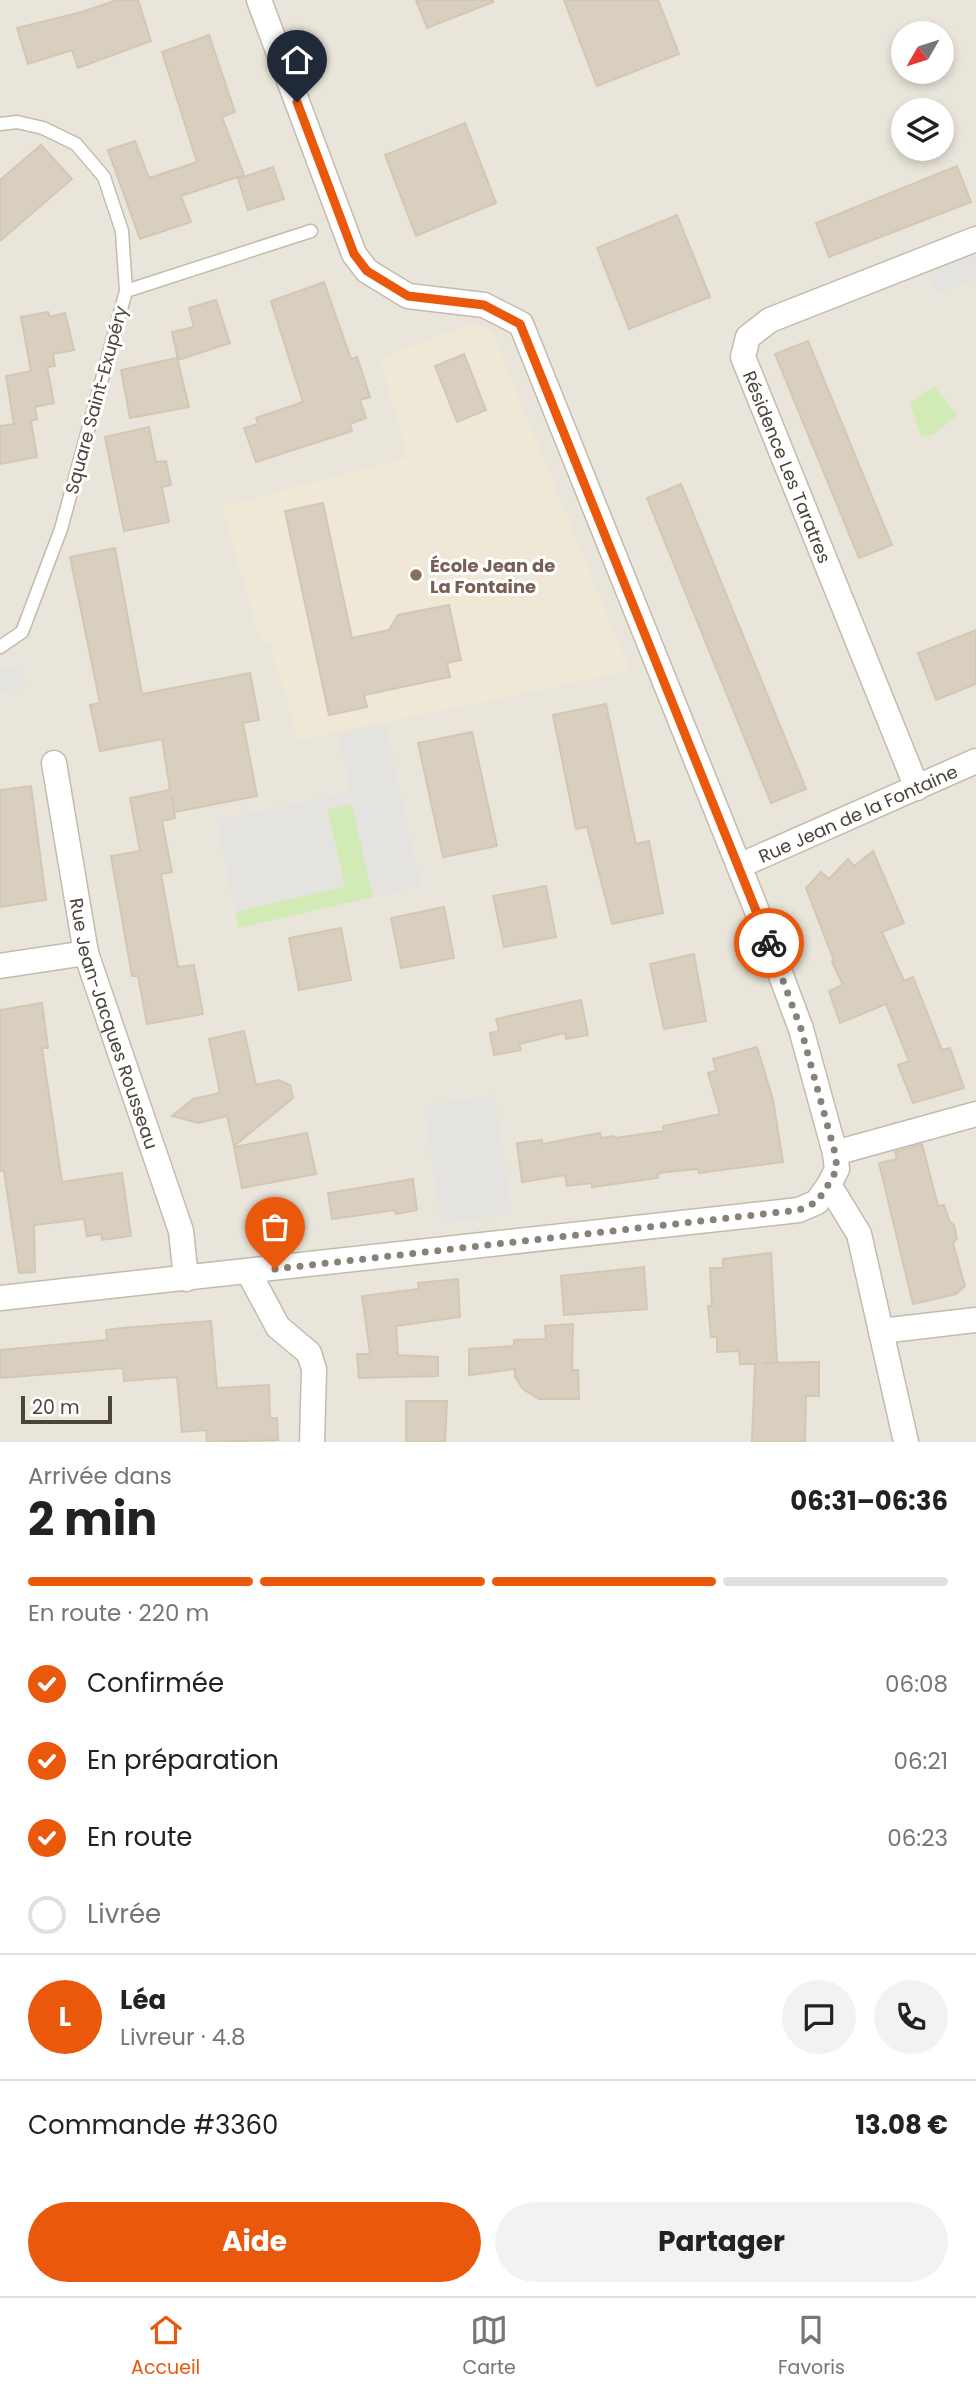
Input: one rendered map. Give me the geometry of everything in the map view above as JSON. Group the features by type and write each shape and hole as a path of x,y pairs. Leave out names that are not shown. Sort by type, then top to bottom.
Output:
{"street":[{"path":"0,1298 799,1210 817,1202 837,1169 801,1029 520,324 484,305 408,296 367,271 354,254 259,0"},
{"name":"Résidence Les Taratres","path":"917,788 743,357 748,337 771,320 976,239"},
{"name":"Rue Jean de la Fontaine","path":"738,866 976,761"},
{"name":"Rue Jean-Jacques Rousseau","path":"54,763 86,953 181,1231 186,1279"},
{"path":"0,966 86,953"},
{"path":"835,1153 976,1114"},
{"path":"828,1185 859,1234 906,1442"},
{"path":"249,1272 278,1327 309,1353 314,1369 312,1442"},
{"path":"881,1331 976,1320"}],"lane":[{"name":"Square Saint-Exupéry","path":"0,124 17,122 43,128 76,144 104,177 122,231 126,291 53,552 22,632 0,647"},
{"path":"126,291 310,231"}],"shaded area":[{"path":"0,0 976,0 976,1442 0,1442"},
{"path":"976,252 976,279 937,294 929,272"},
{"name":"École Jean de La Fontaine","path":"472,323 492,332 630,671 299,740 269,642 261,643 222,507 408,457 380,359"},
{"path":"21,665 26,687 0,693 0,670"},
{"path":"385,723 421,886 373,897 352,804 327,810 345,886 235,912 217,820 350,792 339,734"},
{"path":"495,1095 512,1214 441,1224 424,1105"}],"green space":[{"path":"934,386 957,415 933,435 921,437 910,402"},
{"path":"352,804 373,897 239,928 235,912 345,886 327,809"}],"building":[{"path":"117,0 138,0 151,41 78,68 72,50 28,64 17,28 82,12"},
{"path":"416,0 493,0 493,2 427,28"},
{"path":"564,0 658,0 679,54 597,86"},
{"path":"209,35 235,112 222,117 244,175 181,196 191,222 140,239 108,150 135,141 149,178 197,162 162,52"},
{"path":"465,123 496,203 416,236 385,155"},
{"path":"41,145 72,179 0,241 0,180"},
{"path":"957,166 971,202 829,257 816,223"},
{"path":"273,167 284,199 248,210 238,179"},
{"path":"677,215 710,297 629,329 597,248"},
{"path":"324,282 351,359 357,357 370,397 360,400 366,418 350,424 352,431 256,462 244,428 258,424 256,418 303,402 271,301"},
{"path":"216,300 230,343 178,360 172,332 194,327 189,308"},
{"path":"48,312 50,317 65,313 74,350 53,354 55,366 47,367 54,403 35,407 37,419 31,421 37,457 0,464 0,426 14,424 6,376 31,371 21,317"},
{"path":"808,341 892,545 859,558 775,354"},
{"path":"464,354 486,410 457,422 435,366"},
{"path":"177,358 189,407 130,418 121,370"},
{"path":"149,427 156,462 166,461 171,485 162,487 169,522 124,531 105,437"},
{"path":"681,484 806,789 771,803 647,498"},
{"path":"323,503 352,638 389,630 398,615 449,605 461,660 447,663 450,677 364,695 367,707 329,715 285,511"},
{"path":"115,548 142,694 250,673 259,720 243,723 257,796 174,812 175,818 162,821 172,872 161,874 178,967 194,965 203,1014 147,1024 138,976 132,976 111,856 140,851 130,798 170,790 162,739 100,751 90,705 100,703 70,557"},
{"path":"976,630 976,684 936,700 918,653"},
{"path":"606,704 636,844 649,841 663,913 612,924 587,827 576,829 553,715"},
{"path":"472,732 497,846 443,857 418,743"},
{"path":"31,786 46,900 0,907 0,790"},
{"path":"873,851 904,923 882,932 904,981 913,977 942,1050 950,1048 964,1088 913,1103 898,1065 909,1061 886,1004 840,1023 829,991 843,985 806,888 821,872 829,879 848,859 854,866"},
{"path":"546,886 556,937 504,947 493,896"},
{"path":"444,907 454,958 401,968 391,918"},
{"path":"341,928 351,980 299,990 289,938"},
{"path":"694,954 706,1021 664,1029 650,964"},
{"path":"581,1000 588,1035 566,1039 565,1033 519,1044 521,1050 494,1055 490,1033 499,1031 496,1019"},
{"path":"42,1003 48,1048 42,1048 62,1182 122,1173 131,1236 102,1240 101,1234 87,1236 84,1219 34,1225 35,1272 19,1273 4,1171 0,1171 0,1010"},
{"path":"244,1031 256,1085 278,1080 290,1085 293,1098 234,1146 227,1116 198,1123 172,1116 193,1099 220,1093 209,1039"},
{"path":"757,1047 773,1100 783,1162 699,1173 697,1169 658,1173 658,1178 592,1187 592,1183 567,1186 565,1175 522,1182 517,1143 542,1140 542,1144 600,1133 601,1138 615,1138 664,1131 663,1126 720,1114 708,1073 716,1071 713,1059"},
{"path":"307,1133 316,1174 242,1188 234,1147"},
{"path":"922,1144 938,1206 944,1205 950,1222 954,1225 957,1238 953,1244 965,1286 956,1294 913,1304 879,1163 897,1159 895,1152"},
{"path":"413,1179 417,1210 396,1214 395,1210 332,1219 328,1193"},
{"path":"771,1253 777,1363 819,1362 819,1396 806,1396 805,1442 752,1442 755,1364 740,1364 739,1351 717,1352 717,1337 711,1337 708,1306 712,1306 710,1268 723,1268 723,1259"},
{"path":"644,1267 647,1309 564,1315 561,1276"},
{"path":"458,1279 460,1317 396,1326 398,1355 438,1357 438,1376 359,1378 357,1354 370,1354 362,1296 419,1289 418,1283"},
{"path":"211,1321 217,1388 269,1385 270,1418 277,1418 278,1440 207,1442 206,1430 182,1432 177,1377 124,1381 123,1368 0,1378 0,1350 107,1340 106,1330"},
{"path":"573,1324 572,1370 578,1370 579,1399 539,1399 523,1389 515,1377 515,1369 469,1375 469,1349 514,1346 514,1340 546,1339 545,1326"},
{"path":"406,1401 447,1401 445,1442 406,1442"}],"way so far":[{"path":"275,1269 799,1210 817,1202 837,1169 835,1153 801,1029 769,943"}],"place":[{"name":"École Jean de La Fontaine","path":"416,575"}],"route":[{"path":"297,102 354,254 367,271 408,296 484,305 520,324 769,943"}]}
